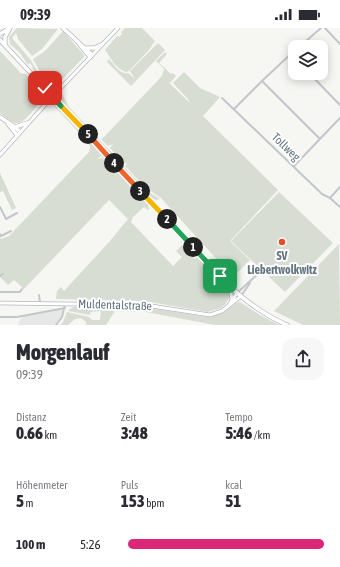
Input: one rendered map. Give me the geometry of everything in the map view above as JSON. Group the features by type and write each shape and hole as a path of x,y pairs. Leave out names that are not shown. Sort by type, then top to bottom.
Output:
{"main road":[{"path":"0,34 10,28"},
{"path":"6,46 5,37 10,28"},
{"path":"63,28 91,56"},
{"path":"0,155 50,98 118,28"},
{"path":"1,42 239,295 263,313 288,325"},
{"path":"78,42 86,48 91,56"},
{"path":"86,48 101,46"},
{"path":"0,117 19,134"},
{"path":"7,123 15,127 19,134"},
{"path":"15,127 27,123"},
{"path":"230,286 232,300"},
{"name":"Muldentalstraße","path":"227,308 232,300 239,295"},
{"name":"Muldentalstraße","path":"0,303 65,306 145,305 205,315 218,313 227,308 239,295"}],"street":[{"path":"307,40 321,28"},
{"path":"325,28 340,44"},
{"path":"234,109 288,56"},
{"path":"315,80 340,105"},
{"path":"262,81 320,139"},
{"name":"Tollweg","path":"222,98 322,194 330,198 340,207"},
{"path":"293,166 340,118"},
{"path":"330,198 340,187"},
{"path":"0,207 6,219 17,212 18,216"},
{"path":"0,234 1,236 12,231"},
{"name":"Muldentalstraße","path":"239,295 262,270"},
{"path":"0,292 21,291"},
{"path":"39,294 40,304"},
{"path":"0,317 17,316 65,306 62,317 56,325"}],"shaded area":[{"path":"17,28 58,29 42,49 32,56 18,39 16,33 12,38 30,59 41,78 50,86 52,84 42,76 33,59 45,51 63,31 84,57 51,91 35,73 31,64 29,63 28,65 20,53 10,44 9,37"},
{"path":"125,28 142,28 155,41 148,51 129,71 126,72 122,71 117,66 105,50 117,36 119,37 122,34 121,32"},
{"path":"158,43 165,50 131,86 107,62 109,59 120,71 128,73 135,79 130,71"},
{"path":"0,51 20,73 26,74 45,94 32,112 20,122 12,122 0,113"},
{"path":"165,52 167,54 159,63 171,74 173,73 176,76 170,83 167,81 190,103 173,83 184,72 200,88 220,97 203,116 278,190 230,241 250,260 235,275 232,276 161,198 146,188 125,166 127,163 124,163 110,148 113,144 108,146 101,139 162,76 164,69 156,61"},
{"path":"61,92 69,107 115,156 114,159 56,97"},
{"path":"56,104 110,162 108,163 101,156 97,159 102,158 116,173 115,176 117,173 110,165 111,163 148,202 149,209 148,210 144,207 133,217 131,222 173,266 182,257 176,251 182,245 195,259 198,256 224,284 231,294 225,305 221,308 208,312 144,301 56,299 57,291 61,287 64,291 128,219 109,200 22,291 20,290 22,287 14,280 8,285 0,277 0,237 1,239 9,236 89,152 90,147 88,142 54,106"},
{"path":"116,158 147,191 160,199 156,200 150,198 114,160"},
{"path":"0,173 16,208 12,210 3,191 0,192"},
{"name":"SV Liebertwolkwitz","path":"279,192 333,243 285,292 231,241"},
{"path":"339,244 340,325 303,325 274,311"},
{"path":"240,302 279,325 215,325 146,312 115,311 106,325 86,325 86,322 81,318 75,319 68,325 60,325 63,322 67,312 89,317 92,320 100,320 101,311 90,312 90,315 68,311 73,307 142,307 207,317 223,313 236,303"},
{"path":"62,310 62,313 61,318 55,325 18,324 22,317"}],"place":[{"name":"SV Liebertwolkwitz","path":"282,242"}],"route":[{"path":"45,88 220,276"}]}
